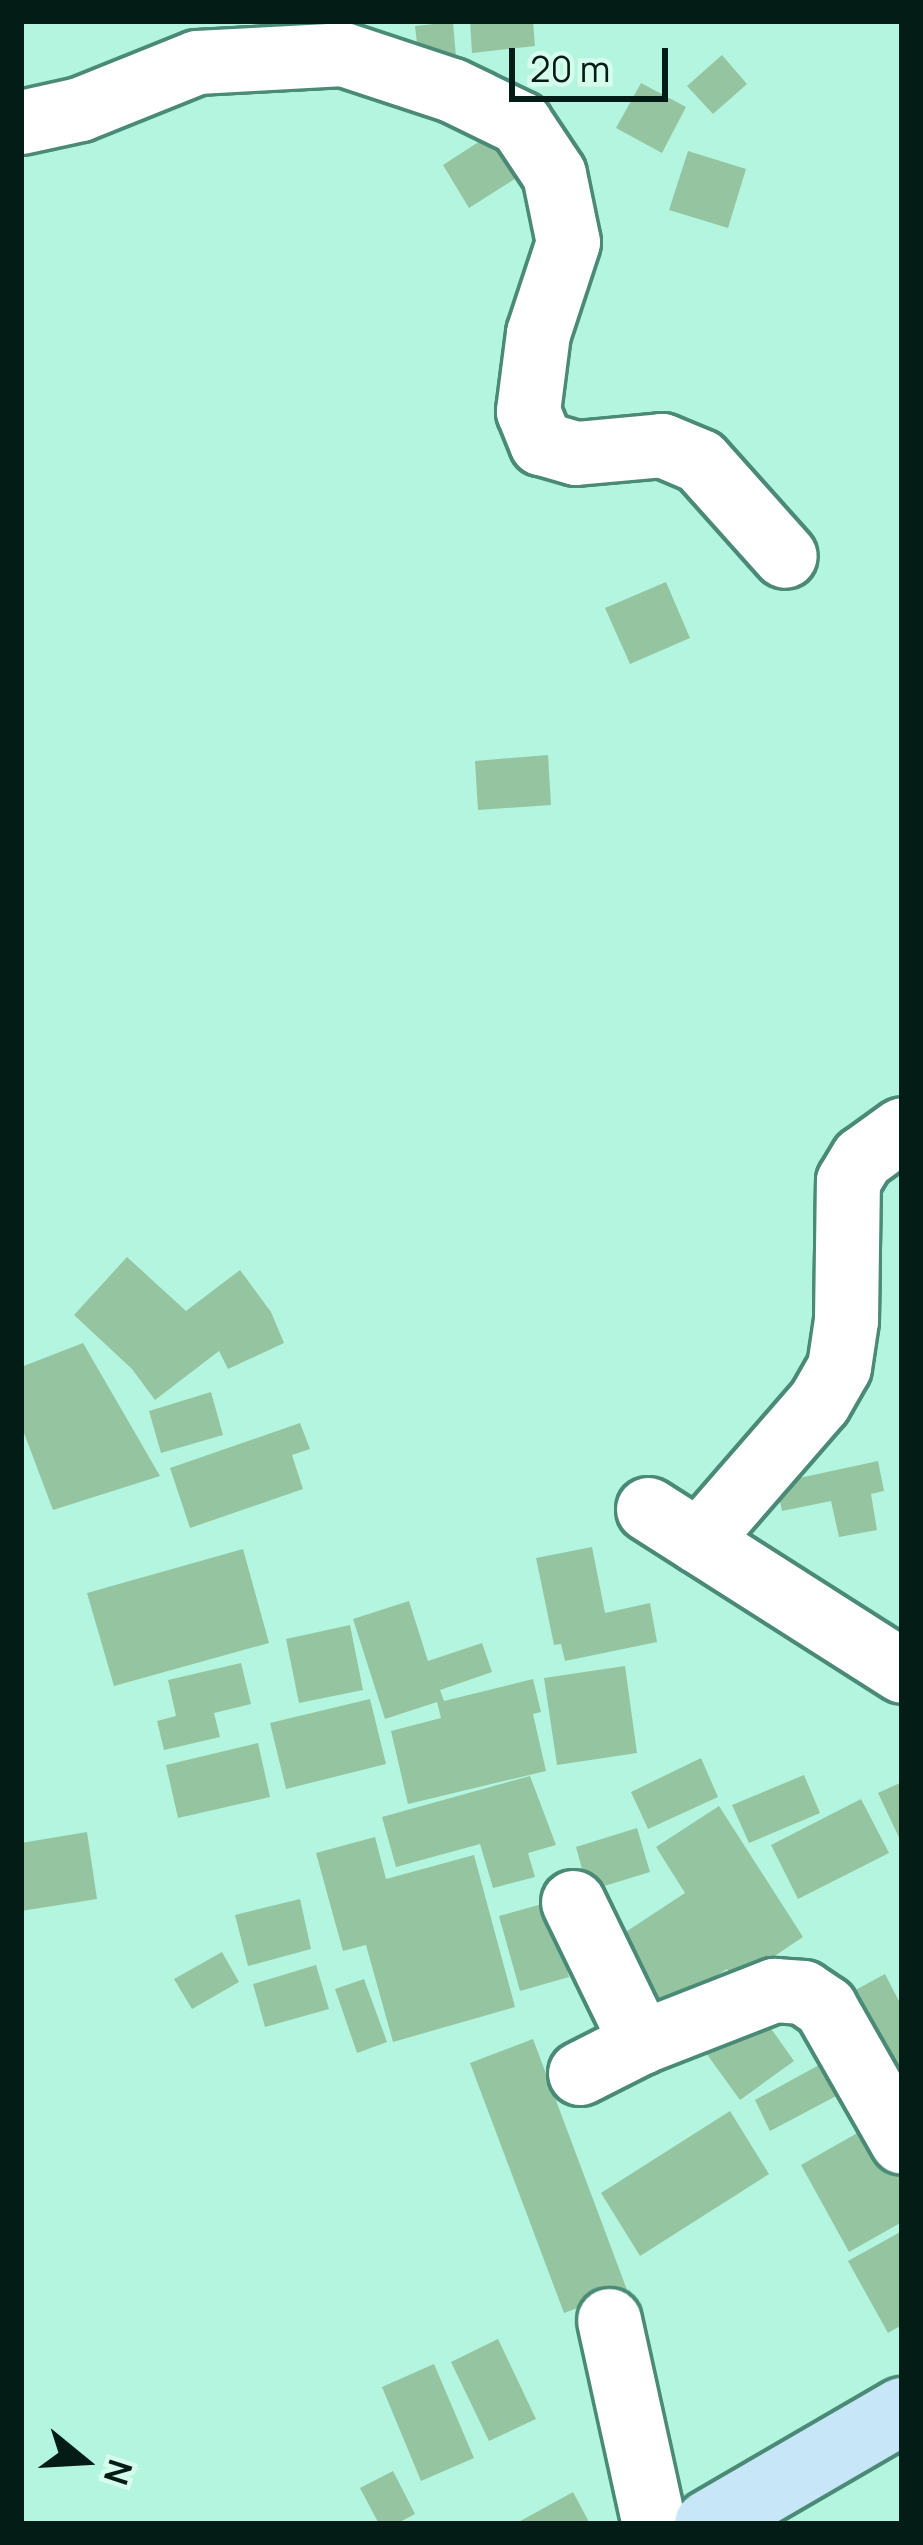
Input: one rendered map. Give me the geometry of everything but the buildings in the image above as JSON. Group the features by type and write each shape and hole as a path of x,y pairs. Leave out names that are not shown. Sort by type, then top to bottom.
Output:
{"main road":[{"path":"708,2524 902,2411"}],"street":[{"path":"21,122 80,109 197,62 343,54 452,90 520,123 554,174 568,242 538,333 528,411 541,443 576,452 662,445 700,461 784,556"},
{"path":"902,1129 862,1158 848,1181 843,1203 846,1320 838,1367 819,1402 673,1525 902,1671"},
{"path":"573,1902 641,2042"},
{"path":"580,2073 641,2042 774,1990 802,1992 825,2007 902,2142"},
{"path":"609,2320 655,2524"}]}
